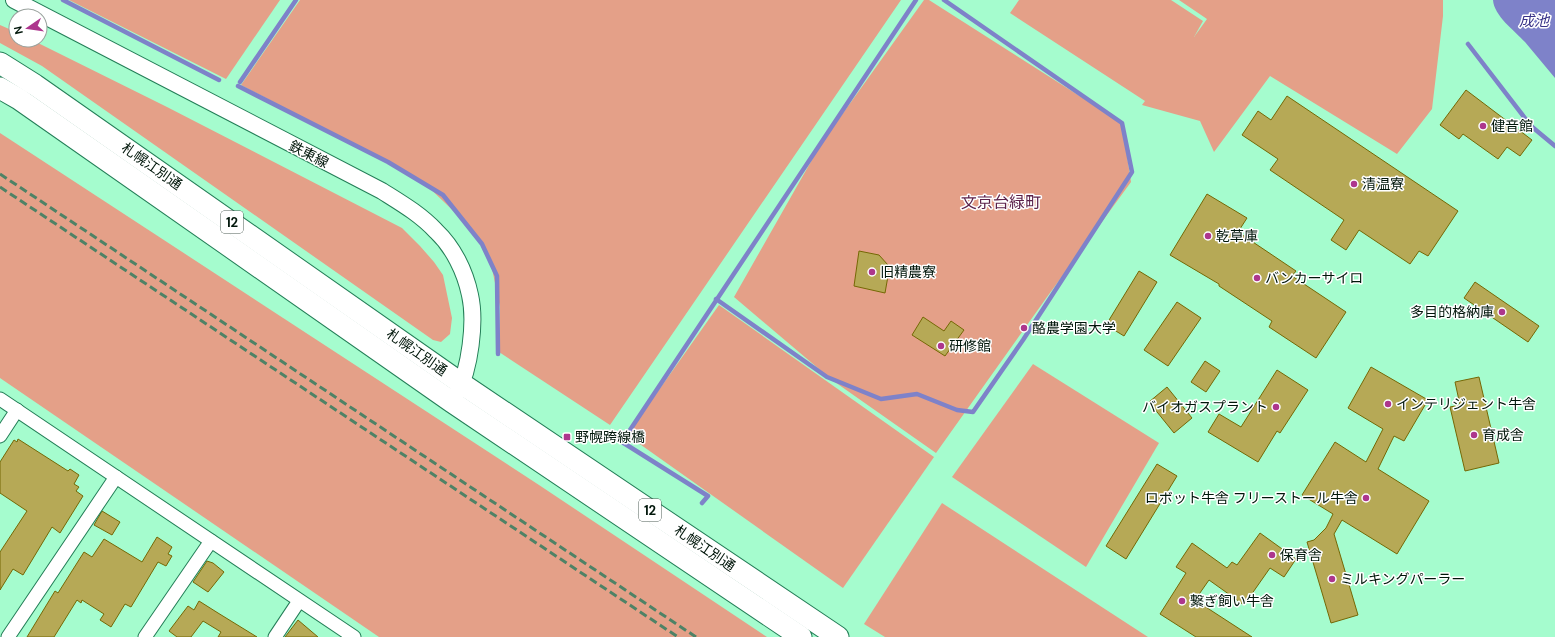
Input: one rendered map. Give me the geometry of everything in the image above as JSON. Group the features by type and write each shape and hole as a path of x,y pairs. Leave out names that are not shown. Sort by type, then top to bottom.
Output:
{"highway":[{"name":"札幌江別通","path":"0,63 35,84 457,393 801,637"},
{"name":"札幌江別通","path":"0,88 457,393 838,637"}],"street":[{"name":"鉄東線","path":"14,0 382,191 418,214 437,231 453,250 470,295 472,323 470,350 457,393"},
{"path":"0,399 354,637"},
{"path":"0,436 17,410"},
{"path":"8,637 116,477"},
{"path":"145,637 211,541"},
{"path":"275,637 300,601"}],"shaded area":[{"path":"69,0 280,0 226,79"},
{"path":"300,0 901,0 610,425 499,352 500,307 489,254 467,224 420,179 241,85"},
{"path":"924,0 929,0 1122,123 1131,182 936,453 832,380 734,297 821,144"},
{"path":"1019,0 1171,0 1203,21 1194,37 1207,19 1179,0 1443,0 1443,16 1432,109 1397,154 1270,76 1214,152 1200,121 1142,105 1145,101 1010,13"},
{"path":"0,25 8,28 8,47 0,43"},
{"path":"9,48 48,48 167,107 402,228 434,262 443,275 452,318 450,334 441,342 433,340 42,66"},
{"path":"0,133 539,485 767,637 379,637 0,378"},
{"path":"719,305 934,457 843,588 627,435"},
{"path":"1033,364 1159,443 1086,567 952,477"},
{"path":"942,503 1148,637 885,637 864,624"}],"water":[{"name":"成池","path":"1493,0 1555,0 1555,78 1525,42 1497,12"}],"building":[{"name":"健音館","path":"1466,90 1532,140 1520,156 1507,147 1498,159 1463,134 1459,139 1440,125"},
{"name":"清温寮","path":"1287,96 1458,211 1428,256 1419,251 1410,264 1359,230 1346,250 1331,240 1344,220 1270,170 1278,159 1242,135 1258,111 1271,120"},
{"path":"1207,194 1247,218 1238,232 1296,271 1292,276 1346,312 1316,358 1269,327 1272,321 1219,286 1219,284 1170,255"},
{"name":"旧精農寮","path":"859,251 879,255 888,265 885,293 854,286"},
{"path":"1139,271 1157,282 1124,336 1106,325"},
{"name":"多目的格納庫","path":"1475,282 1539,326 1528,342 1464,298"},
{"path":"1177,302 1201,318 1168,366 1144,350"},
{"name":"研修館","path":"923,317 944,331 951,321 964,330 945,356 912,335"},
{"path":"1205,361 1220,371 1206,392 1191,382"},
{"path":"1371,367 1428,400 1404,441 1394,436 1378,469 1429,501 1397,554 1342,520 1334,534 1358,615 1331,623 1307,542 1314,540 1326,528 1333,514 1302,495 1335,442 1366,462 1383,429 1348,408"},
{"path":"1277,370 1308,390 1280,433 1277,431 1258,462 1208,432 1219,414 1241,427"},
{"name":"育成舎","path":"1479,377 1499,463 1465,471 1450,407 1460,405 1455,382"},
{"path":"1167,387 1192,418 1174,433 1149,402"},
{"path":"18,439 68,471 70,469 79,475 74,484 79,487 76,491 83,496 60,533 52,527 23,575 13,569 0,590 0,552 27,511 0,493 0,462 14,440 17,442"},
{"path":"1157,464 1177,476 1126,559 1106,546"},
{"path":"102,511 120,522 112,535 94,525"},
{"path":"1260,533 1296,559 1284,577 1270,568 1244,605 1209,580 1195,600 1252,637 1196,637 1160,614 1186,573 1176,567 1192,543 1227,568 1232,562 1237,565"},
{"path":"157,537 172,547 168,554 172,556 166,566 158,562 131,607 125,604 111,627 100,620 104,614 82,600 81,603 77,600 54,637 27,637 55,591 58,593 84,552 92,557 104,539 142,562"},
{"path":"207,561 213,563 224,572 208,592 193,582"},
{"path":"199,601 257,637 218,637 221,632 203,621 191,637 177,637 169,631 188,606 194,610"},
{"path":"298,620 318,637 285,637"}],"waterway":[{"path":"63,0 219,80"},
{"path":"240,82 296,0"},
{"path":"702,503 708,496 622,442 916,0"},
{"path":"716,299 827,377 881,399 917,394 957,410 973,412 1023,340 1132,172 1122,123 944,0"},
{"path":"1468,44 1531,126 1555,146"},
{"path":"238,86 388,162 443,195 482,244 497,276 498,354"}],"railway":[{"path":"0,174 696,637"},
{"path":"0,187 678,637"}],"place":[{"name":"健音館","path":"1483,126"},
{"name":"清温寮","path":"1354,184"},
{"name":"乾草庫","path":"1208,236"},
{"name":"旧精農寮","path":"872,272"},
{"name":"バンカーサイロ","path":"1257,278"},
{"name":"多目的格納庫","path":"1502,312"},
{"name":"酪農学園大学","path":"1024,328"},
{"name":"研修館","path":"941,346"},
{"name":"インテリジェント牛舎","path":"1388,404"},
{"name":"バイオガスプラント","path":"1276,407"},
{"name":"育成舎","path":"1474,435"},
{"name":"野幌跨線橋","path":"567,437"},
{"name":"ロボット牛舎 フリーストール牛舎","path":"1366,498"},
{"name":"保育舎","path":"1272,555"},
{"name":"ミルキングパーラー","path":"1332,579"},
{"name":"繋ぎ飼い牛舎","path":"1182,601"}],"district":[{"name":"文京台緑町","path":"1001,202"}]}
